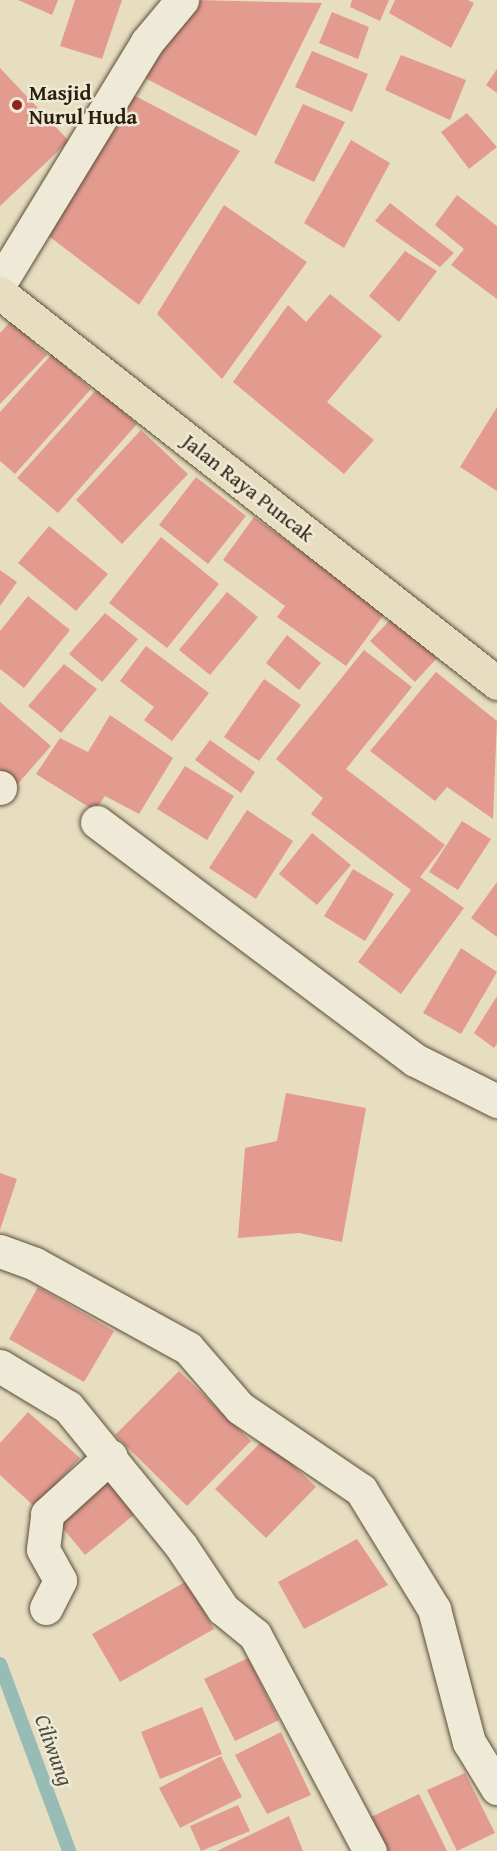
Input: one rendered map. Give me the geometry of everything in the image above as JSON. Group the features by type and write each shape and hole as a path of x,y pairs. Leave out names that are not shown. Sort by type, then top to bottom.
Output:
{"highway":[{"name":"Jalan Raya Puncak","path":"0,293 497,683"}],"street":[{"path":"0,283 147,42 183,0"},
{"path":"97,822 415,1060 497,1101"},
{"path":"0,1251 35,1264 188,1348 240,1408 361,1490 434,1609 469,1742 497,1788"},
{"path":"0,1366 68,1407 111,1456 223,1609 255,1635 370,1851"},
{"path":"46,1608 60,1580 43,1549 47,1514 111,1456"}],"building":[{"path":"18,0 58,0 52,15"},
{"path":"75,0 122,0 102,59 60,46"},
{"path":"196,0 322,3 256,136 145,78"},
{"path":"352,0 389,0 380,21 350,7"},
{"path":"395,0 468,0 474,3 451,48 389,13"},
{"path":"332,12 369,27 358,59 319,43"},
{"path":"312,51 368,74 352,112 295,87"},
{"path":"401,55 466,80 450,120 385,90"},
{"name":"Masjid Nurul Huda","path":"0,68 69,141 0,206"},
{"path":"497,69 497,93 486,85"},
{"path":"124,90 240,151 139,305 46,234"},
{"path":"303,104 345,122 314,182 274,163"},
{"path":"467,113 497,147 469,169 441,132"},
{"path":"351,140 390,163 344,248 304,223"},
{"path":"457,195 497,226 497,299 451,265 464,249 435,225"},
{"path":"390,203 454,253 440,267 375,221"},
{"path":"224,205 307,262 222,379 157,314"},
{"path":"405,251 437,271 399,322 369,296"},
{"path":"330,294 382,336 327,402 374,440 344,474 233,382 288,305 306,322"},
{"path":"11,321 47,355 0,404 0,333"},
{"path":"52,354 91,389 15,474 0,461 0,412"},
{"path":"97,389 137,424 58,513 17,478"},
{"path":"497,407 497,491 460,467"},
{"path":"141,430 188,474 122,544 76,500"},
{"path":"196,477 246,516 208,564 159,525"},
{"path":"254,517 385,613 346,666 277,617 285,606 223,560"},
{"path":"49,526 108,574 76,611 18,563"},
{"path":"161,537 219,584 167,648 109,603"},
{"path":"0,570 17,582 0,606"},
{"path":"227,592 258,617 210,675 179,650"},
{"path":"28,596 70,630 24,688 0,669 0,631"},
{"path":"105,613 138,639 102,682 69,654"},
{"path":"392,618 437,658 415,682 370,641"},
{"path":"287,635 321,663 299,690 266,663"},
{"path":"146,646 209,693 172,741 144,720 154,707 120,681"},
{"path":"364,650 412,687 346,769 445,845 420,877 464,908 401,994 358,962 411,890 311,814 323,798 276,759"},
{"path":"64,664 97,689 61,733 28,706"},
{"path":"436,672 497,721 493,819 447,787 435,801 370,751"},
{"path":"264,679 301,705 259,761 224,737"},
{"path":"0,702 51,746 15,787 0,774"},
{"path":"110,715 173,758 139,814 105,796 95,811 36,774 60,738 88,752"},
{"path":"210,740 255,772 241,793 195,760"},
{"path":"185,766 234,796 207,840 157,809"},
{"path":"247,810 293,841 256,899 209,868"},
{"path":"462,821 491,839 458,890 429,872"},
{"path":"312,833 351,865 317,905 279,874"},
{"path":"353,869 394,894 365,941 324,916"},
{"path":"497,882 497,937 471,918"},
{"path":"461,948 497,972 461,1034 423,1013"},
{"path":"497,996 497,1044 494,1048 474,1033"},
{"path":"286,1093 366,1108 342,1242 299,1233 238,1238 245,1148 277,1141"},
{"path":"0,1173 17,1179 0,1230"},
{"path":"38,1287 114,1331 84,1382 9,1339"},
{"path":"179,1371 251,1441 187,1506 115,1435"},
{"path":"28,1412 80,1458 35,1507 0,1475 0,1443"},
{"path":"265,1438 316,1487 266,1538 215,1489"},
{"path":"108,1479 135,1514 85,1555 57,1521"},
{"path":"357,1539 388,1585 304,1629 278,1582"},
{"path":"187,1581 214,1629 120,1682 92,1634"},
{"path":"248,1658 279,1720 235,1741 204,1679"},
{"path":"202,1707 222,1754 160,1779 141,1732"},
{"path":"281,1732 311,1795 267,1814 235,1755"},
{"path":"221,1756 242,1797 180,1828 159,1788"},
{"path":"465,1773 495,1833 457,1851 427,1790"},
{"path":"419,1794 447,1851 385,1851 369,1818"},
{"path":"238,1805 250,1831 201,1851 190,1826"},
{"path":"289,1816 303,1851 217,1851"}],"waterway":[{"name":"Ciliwung","path":"0,1664 69,1851"}],"place":[{"name":"Masjid Nurul Huda","path":"17,105"}]}
